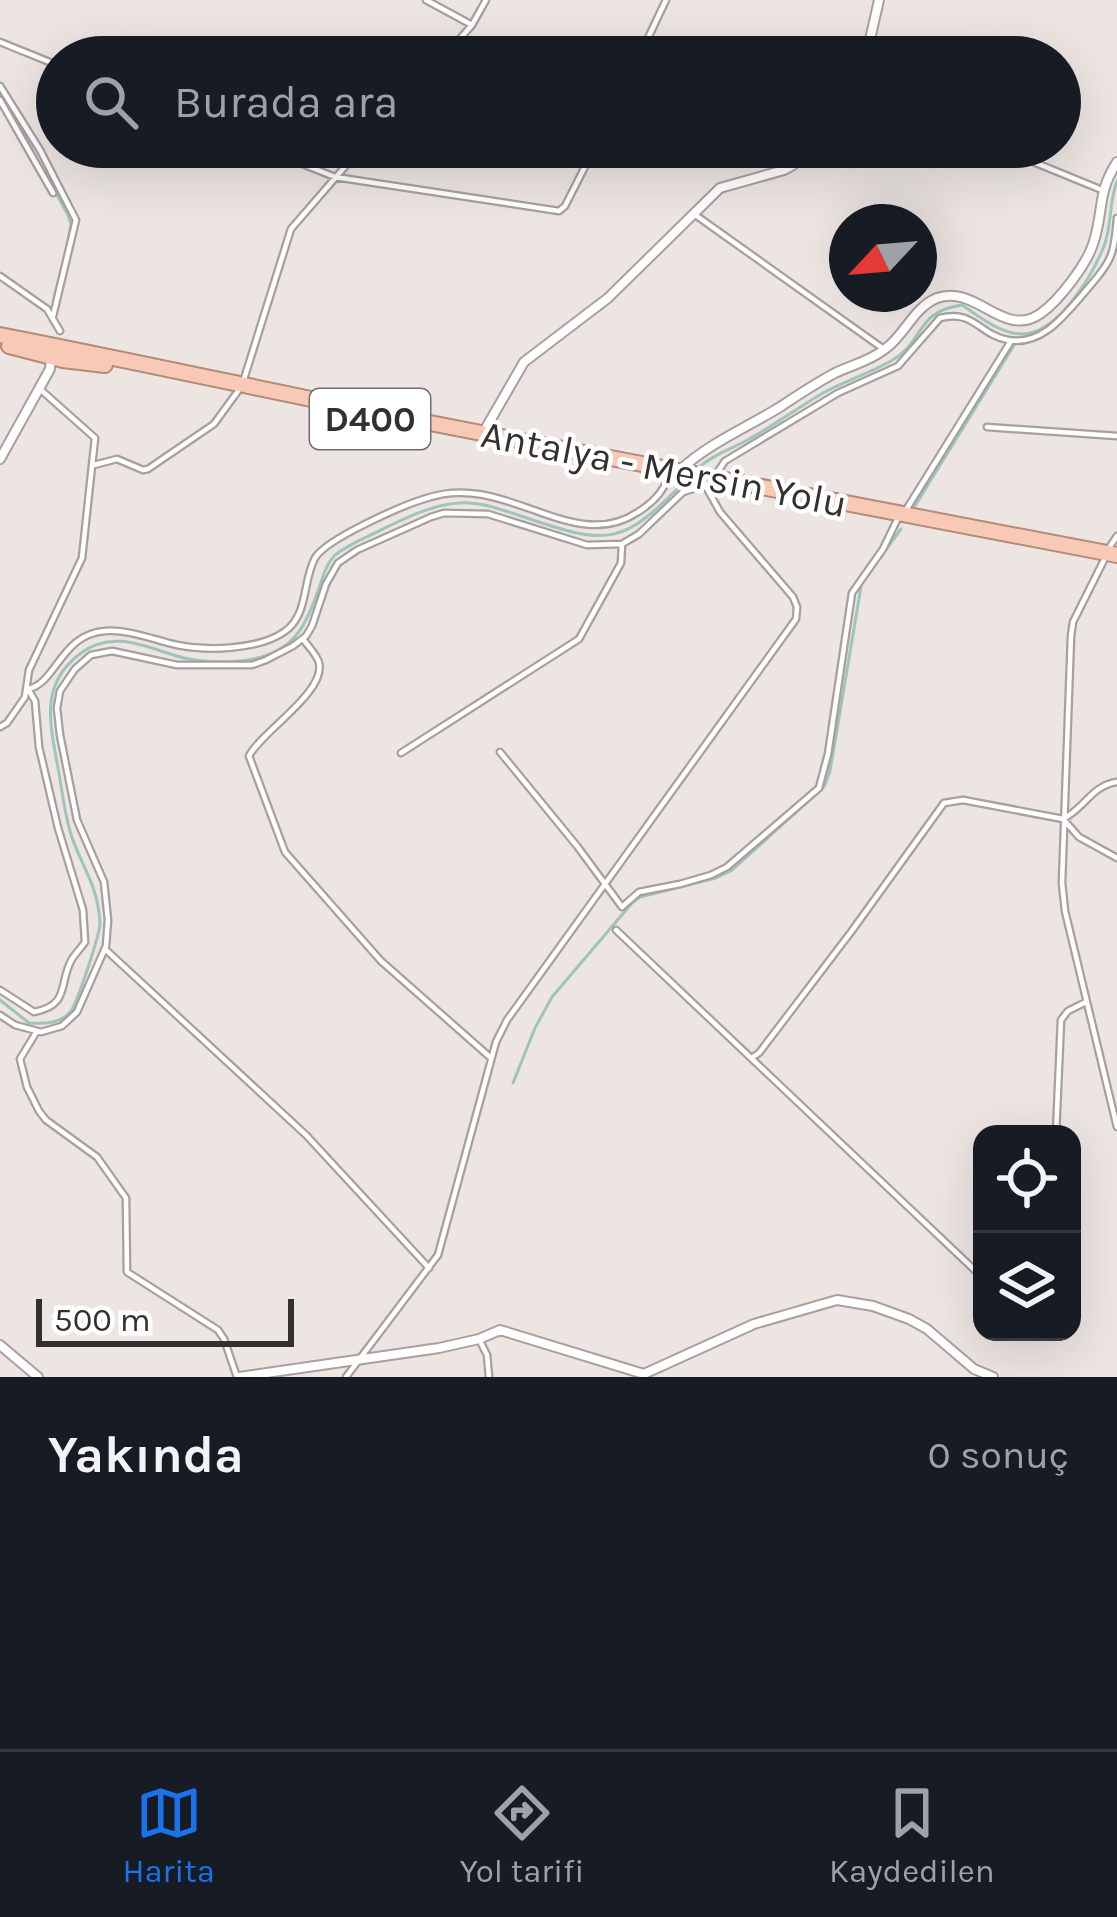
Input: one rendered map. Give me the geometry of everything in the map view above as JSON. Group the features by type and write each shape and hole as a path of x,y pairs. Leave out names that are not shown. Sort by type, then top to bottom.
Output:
{"highway":[{"name":"Antalya - Mersin Yolu","path":"0,340 1111,558"},
{"name":"Antalya - Mersin Yolu","path":"240,388 482,433 676,476"}],"street":[{"path":"426,0 472,25"},
{"path":"462,36 486,0"},
{"path":"649,36 666,0"},
{"path":"871,36 879,0"},
{"path":"0,42 36,57"},
{"path":"0,86 36,144"},
{"path":"0,100 36,163"},
{"path":"28,689 39,686 76,642 98,631 184,647 249,646 271,640 300,613 321,549 426,498 453,492 502,497 579,524 609,526 647,506 676,476 734,432 884,350 931,301 959,296 1007,320 1029,320 1040,314 1057,298 1094,244 1102,190 1117,162"},
{"path":"39,168 53,193"},
{"path":"2,452 58,351 53,316 76,220 49,168"},
{"path":"312,168 335,177 559,211 584,168"},
{"path":"94,465 117,459 148,469 214,424 240,388 288,236 343,168"},
{"path":"482,433 524,362 608,298 720,188 788,168"},
{"path":"1048,168 1102,190"},
{"path":"694,214 884,350"},
{"path":"0,1015 37,1031 56,1029 73,1018 105,949 104,882 77,820 57,708 65,681 91,656 103,651 128,652 177,665 252,665 303,639 338,563 444,513 488,514 587,545 622,544 725,461 838,393 898,366 940,318 962,316 1012,341 1033,338 1056,325 1114,256 1117,218"},
{"path":"0,276 53,316"},
{"path":"500,752 622,908 640,892 711,875 735,861 819,788 852,593 1012,341"},
{"path":"0,727 28,689 29,670 82,558 94,465 95,438 40,389"},
{"path":"987,428 1117,436"},
{"path":"346,1377 438,1255 491,1058 507,1020 796,620 793,597 719,512 705,481"},
{"path":"1117,536 1111,558 1073,622 1063,895 1117,1127"},
{"path":"401,753 579,639 621,563 622,544"},
{"path":"303,639 320,670 305,698 257,742 249,756 281,845 381,961 491,1058"},
{"path":"0,990 34,1012 51,1007 61,997 73,958 86,936 39,747 35,701 28,689"},
{"path":"752,1057 944,803 962,800 1064,819 1098,788 1117,782"},
{"path":"1064,819 1079,837 1117,858"},
{"path":"616,930 973,1268"},
{"path":"105,949 306,1135 429,1268"},
{"path":"1056,1125 1061,1020 1086,1002"},
{"path":"37,1031 20,1059 27,1087 46,1120 92,1151 122,1190 128,1272 218,1330 238,1377 478,1339 500,1330 662,1377"},
{"path":"646,1374 754,1324 850,1300 909,1319 974,1369 993,1377"},
{"path":"478,1339 488,1355 489,1377"},
{"path":"0,1345 38,1377"}],"waterway":[{"path":"0,92 36,157"},
{"path":"42,168 71,224 66,252"},
{"path":"695,471 823,393 891,361 928,321 947,309 962,305 1014,333 1048,324 1072,301 1099,258 1117,181"},
{"path":"55,294 62,267"},
{"path":"913,509 1016,342"},
{"path":"0,1000 29,1023 62,1018 74,1005 98,932 96,897 68,823 51,720 53,691 81,653 119,641 199,660 233,662 263,656 296,636 335,555 407,518 446,505 475,503 576,533 613,534 647,517 688,478"},
{"path":"868,574 901,529"},
{"path":"513,1083 552,997 632,903 731,871 824,787 862,581"}]}
